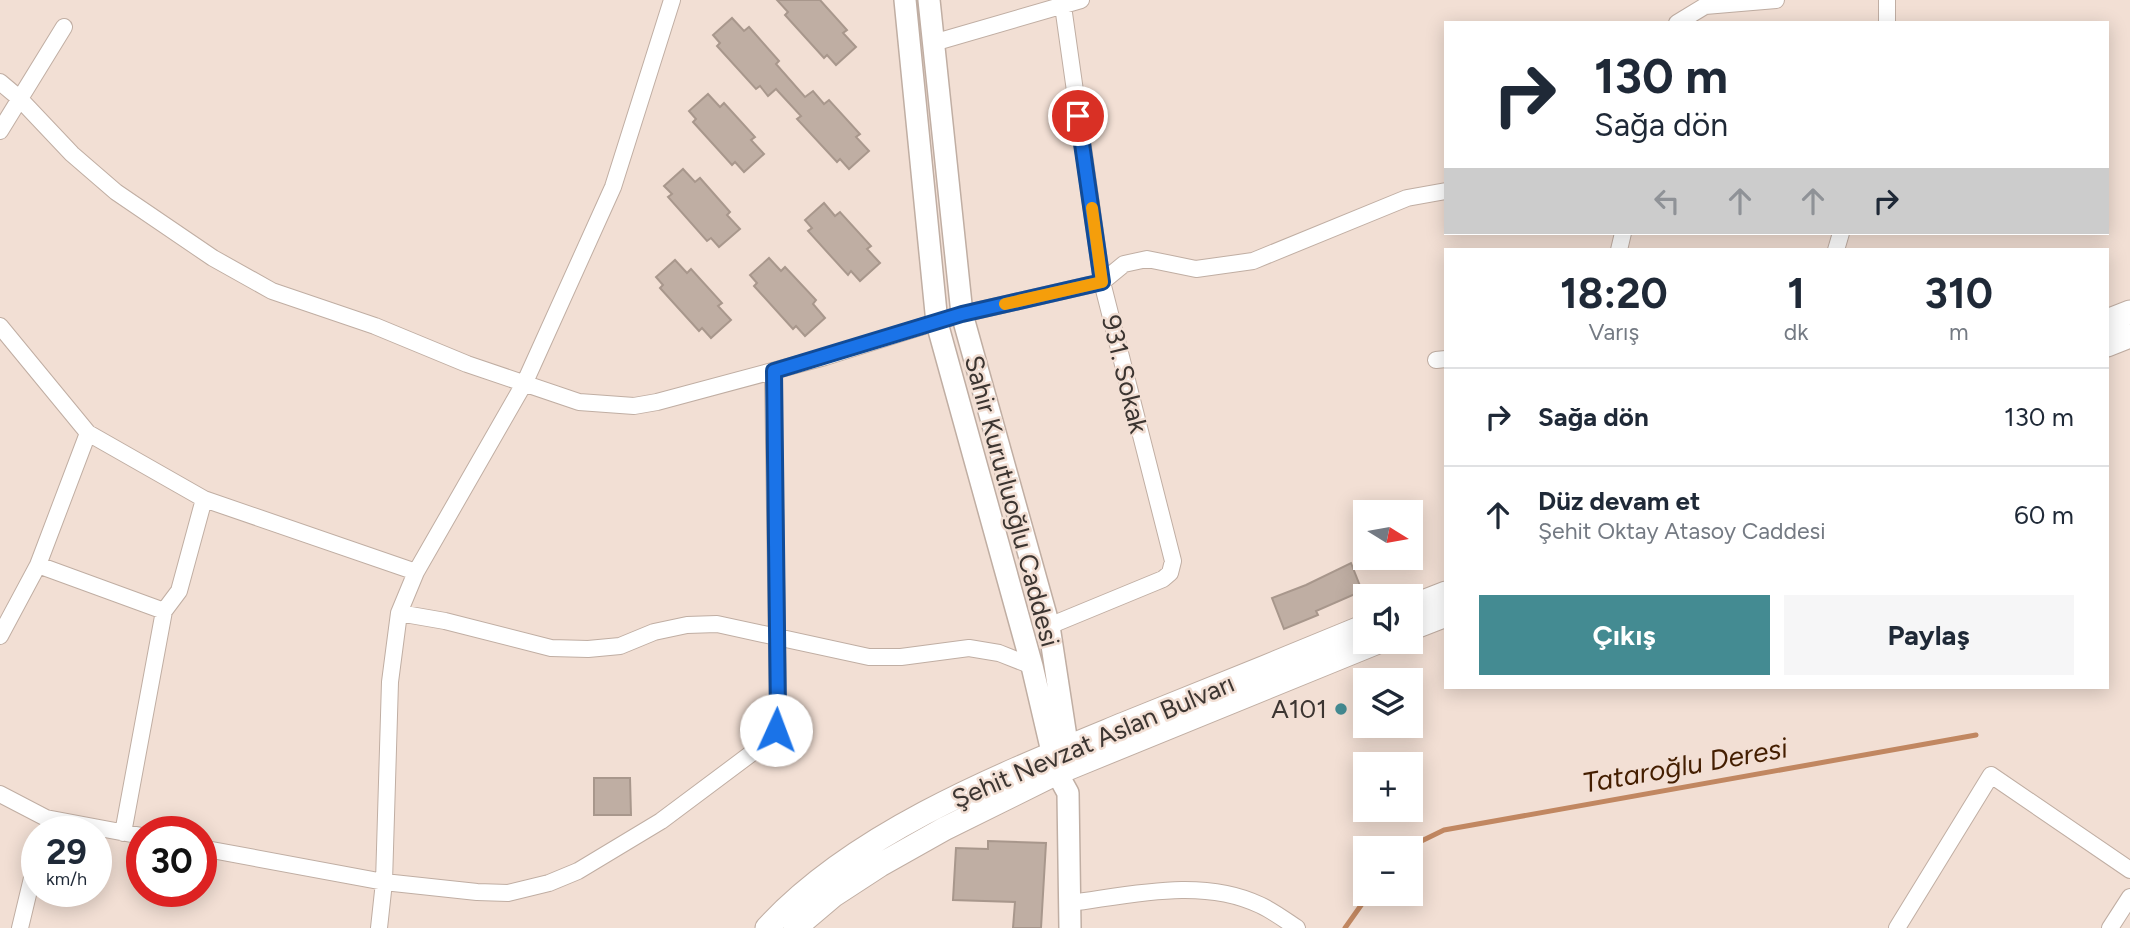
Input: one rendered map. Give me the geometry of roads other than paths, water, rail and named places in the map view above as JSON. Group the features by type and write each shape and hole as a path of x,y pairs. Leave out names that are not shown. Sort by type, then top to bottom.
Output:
{"main road":[{"path":"2109,320 2130,312"},
{"path":"2109,344 2130,336"},
{"path":"1423,602 1444,594"},
{"path":"1423,624 1444,616"},
{"name":"Şehit Nevzat Aslan Bulvarı","path":"795,928 834,895 944,829 1063,767 1353,632"},
{"name":"Şehit Nevzat Aslan Bulvarı","path":"767,928 817,882 852,856 916,819 1063,767 1353,652"}],"street":[{"path":"379,928 384,882 390,682 399,613 416,572 525,382 612,187 672,0"},
{"name":"Sahir Kurutluoğlu Caddesi","path":"905,0 937,323 1032,666 1063,767"},
{"name":"Sahir Kurutluoğlu Caddesi","path":"929,0 962,314 1049,626 1063,767"},
{"path":"933,43 1081,0"},
{"path":"1679,21 1705,6 1776,0"},
{"path":"1887,21 1888,0"},
{"name":"931. Sokak","path":"1049,626 1163,579 1170,573 1173,555 1102,282 1063,6"},
{"path":"0,131 64,27"},
{"path":"0,82 19,98 72,154 116,192 213,258 261,285 375,326 467,364 579,402 634,406 657,402 774,371 962,314 1102,282 1124,264 1147,259 1196,269 1253,261 1407,198 1444,191"},
{"path":"0,326 88,433 204,499 416,572"},
{"path":"217,851 384,882 508,893 549,883 578,871 661,821 764,744 776,730 778,715 774,371"},
{"path":"0,636 37,565 88,433"},
{"path":"122,833 164,611 179,591 204,499"},
{"path":"37,565 164,611"},
{"path":"399,613 446,621 551,648 620,646 654,632 687,625 717,624 869,657 901,657 969,648 999,653 1032,666"},
{"path":"1063,767 1070,928"},
{"path":"1897,928 1991,775 2130,870"},
{"path":"0,794 31,816"},
{"path":"112,832 126,834"},
{"path":"1070,903 1171,890 1215,892 1258,904 1297,928"},
{"path":"2110,928 2130,897"},
{"path":"20,928 25,907"}],"waterway":[{"name":"Tataroğlu Deresi","path":"1423,840 1444,830 1976,735"},
{"name":"Tataroğlu Deresi","path":"1345,928 1361,906"}],"place":[{"name":"A101","path":"1341,709"}]}
